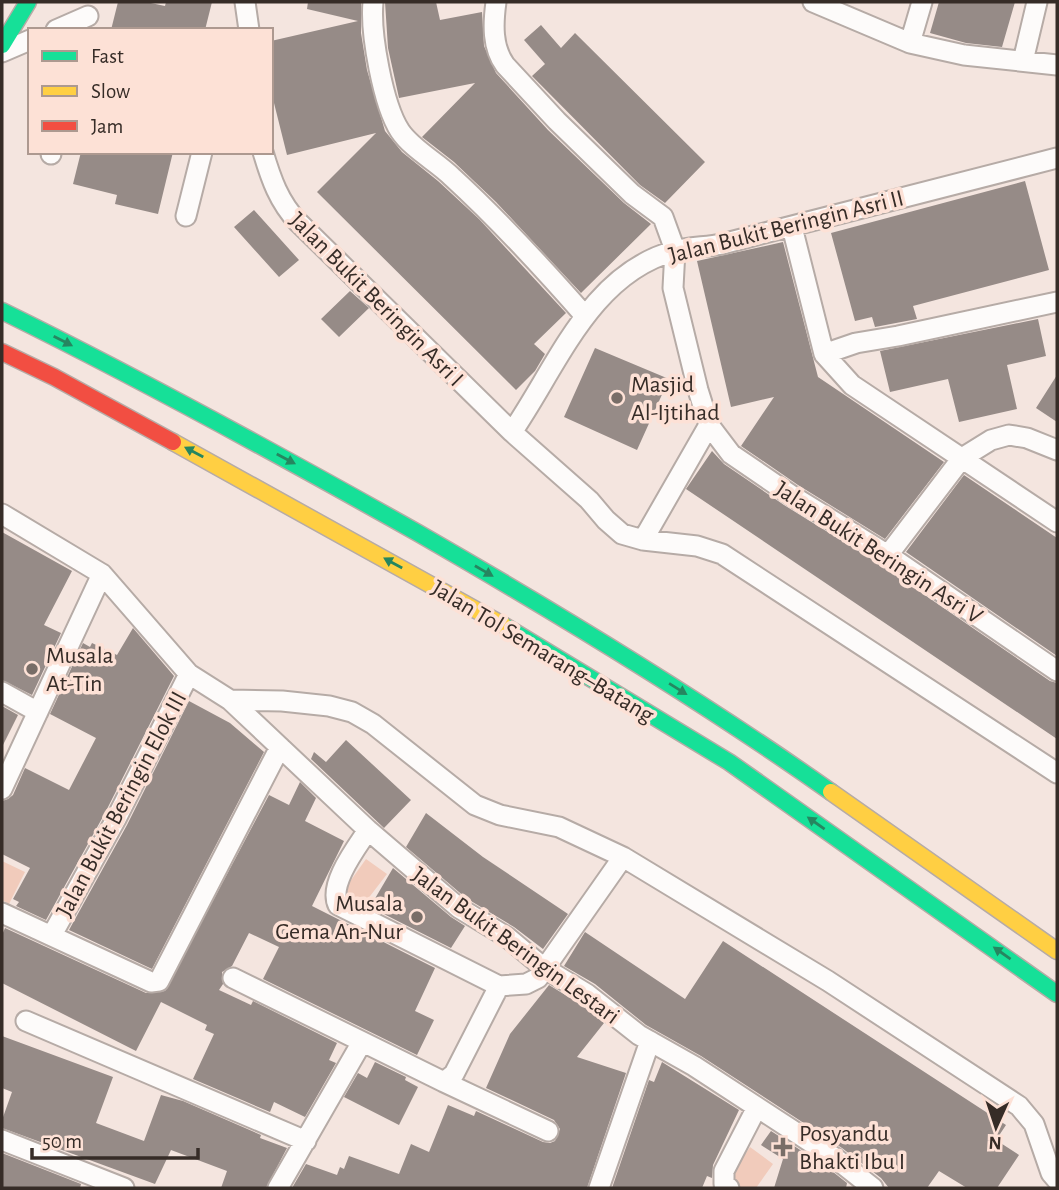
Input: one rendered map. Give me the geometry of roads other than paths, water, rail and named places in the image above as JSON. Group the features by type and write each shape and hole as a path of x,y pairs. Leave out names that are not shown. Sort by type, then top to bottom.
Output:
{"main road":[{"path":"2,44 28,2"},
{"name":"Jalan Tol Semarang–Batang","path":"2,311 312,473 531,598 747,732 1057,951"},
{"name":"Jalan Tol Semarang–Batang","path":"2,352 54,377 307,514 516,632 717,754 1057,994"}],"street":[{"path":"245,2 248,28"},
{"path":"373,2 376,51 389,107 402,135 450,174 519,241 585,316"},
{"path":"496,2 495,44 505,65 557,121 632,194 663,217 675,250"},
{"path":"813,2 910,43 964,55 1057,65"},
{"path":"910,43 922,2"},
{"path":"1023,61 1037,2"},
{"path":"61,28 88,16"},
{"path":"2,52 28,41"},
{"path":"186,216 202,154"},
{"name":"Jalan Bukit Beringin Asri I","path":"263,154 277,195 286,209 370,295 622,534 643,540 697,546 722,554 1057,773"},
{"name":"Jalan Bukit Beringin Asri II","path":"512,432 585,316 603,295 630,273 675,250 722,244 1057,158"},
{"path":"792,227 824,354 852,385 1057,523"},
{"name":"Jalan Bukit Beringin Asri V","path":"675,250 673,288 698,390 709,425 731,454 888,555 1057,671"},
{"path":"824,354 856,343 1057,302"},
{"path":"643,540 709,425"},
{"path":"888,555 962,458 991,440 1009,435 1027,438 1057,450"},
{"name":"Jalan Bukit Beringin Lestari","path":"2,514 102,574 189,674 230,700 368,830 458,908 507,937 544,968 587,994 639,1035 694,1066 756,1109 835,1158 865,1186"},
{"path":"2,789 102,574"},
{"name":"Jalan Bukit Beringin Elok III","path":"52,935 116,819 189,674"},
{"path":"2,692 38,712"},
{"path":"230,700 282,701 329,706 352,712 373,724 475,804 500,816 559,827 623,858 828,981 1019,1107 1034,1124 1051,1177"},
{"path":"2,913 152,982 162,979 280,747"},
{"path":"368,830 348,861 337,888 335,899 338,905 499,986 533,983 623,858"},
{"path":"233,978 548,1131"},
{"path":"444,1082 454,1074 499,986"},
{"path":"26,1021 306,1141"},
{"path":"599,1188 650,1041"},
{"path":"278,1188 362,1042"},
{"path":"729,1188 724,1184 724,1171 756,1109"},
{"path":"2,1140 124,1188"}],"place":[{"name":"Masjid Al-Ijtihad","path":"617,398"},
{"name":"Musala At-Tin","path":"32,669"},
{"name":"Musala Gema An-Nur","path":"417,917"},
{"name":"Posyandu Bhakti Ibu I","path":"783,1147"}]}
